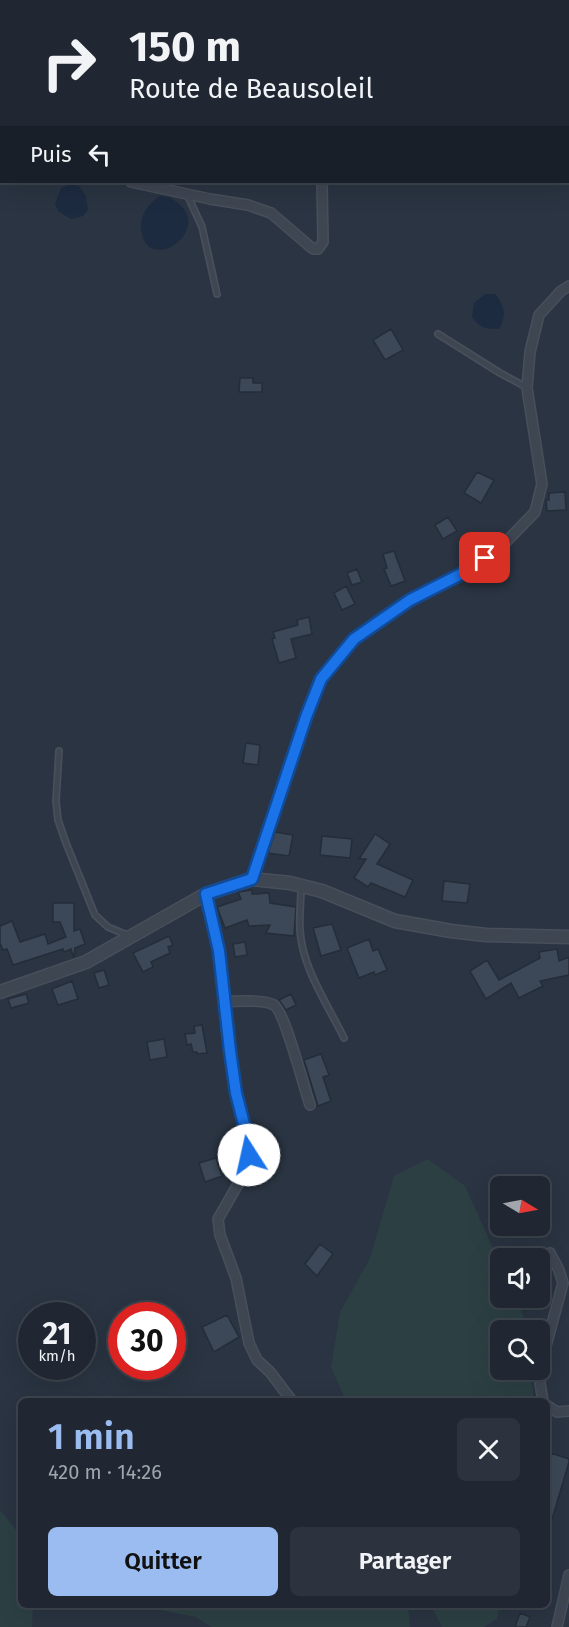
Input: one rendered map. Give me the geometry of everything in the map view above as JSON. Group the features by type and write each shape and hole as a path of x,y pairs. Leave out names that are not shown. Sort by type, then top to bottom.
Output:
{"street":[{"path":"136,183 248,205 271,213 313,249 318,249 323,242 322,183"},
{"path":"252,879 321,679 354,639 410,600 465,572 504,544 535,513 542,484 527,388 530,352 539,315 561,291 569,286"},
{"path":"0,992 86,962 206,894 252,879 322,891 395,921 451,932 486,935 569,936"},
{"path":"206,894 219,951 236,1093 247,1136 249,1155 249,1165 218,1219 220,1235 236,1278 249,1344 256,1360 270,1372 290,1398"},
{"path":"224,1002 267,1003 278,1008 310,1105"},
{"path":"542,1398 540,1383 543,1357 563,1283 559,1269 550,1253"},
{"path":"550,1407 557,1412 569,1411"},
{"path":"557,1627 569,1575"}],"lane":[{"path":"187,194 202,227 217,294"},
{"path":"438,334 527,388"},
{"path":"59,751 56,801 58,820 88,902 95,915 108,927 131,937"},
{"path":"301,886 300,931 303,949 310,969 344,1038"}],"green space":[{"path":"428,1159 465,1186 493,1248 490,1248 490,1308 520,1308 525,1320 490,1320 490,1380 532,1380 534,1398 345,1398 331,1368 340,1312 370,1258 394,1176"},
{"path":"0,1510 18,1532 18,1608 33,1608 32,1627 0,1627"},
{"path":"151,1608 408,1608 410,1627 211,1627 196,1617"},
{"path":"432,1608 499,1608 497,1619 484,1627 442,1627"}],"water":[{"path":"71,184 79,186 86,196 88,210 83,216 71,219 59,212 55,204 61,188"},
{"path":"159,196 169,197 179,204 184,209 188,220 187,230 180,240 161,250 152,248 145,241 141,227 144,213"},
{"path":"485,294 495,294 503,307 504,315 499,329 484,327 472,317 474,303"}],"building":[{"path":"391,329 403,350 385,360 373,340"},
{"path":"240,378 253,378 253,383 262,383 262,392 239,392"},
{"path":"477,472 494,480 481,503 464,493"},
{"path":"565,492 566,510 547,511 546,500 549,500 549,493"},
{"path":"448,517 457,531 443,539 435,525"},
{"path":"394,551 405,581 391,586 384,569 387,568 383,554"},
{"path":"357,569 362,582 352,585 347,573"},
{"path":"346,586 355,604 342,610 334,593"},
{"path":"309,617 312,634 291,639 296,658 279,663 272,639 275,638 273,632 298,625 297,620"},
{"path":"246,743 260,745 258,765 243,763"},
{"path":"275,832 293,835 289,856 268,853"},
{"path":"375,834 390,844 377,864 413,880 405,897 371,883 368,887 354,878 366,859 359,859"},
{"path":"322,836 352,839 350,858 320,855"},
{"path":"444,881 470,884 467,903 442,901"},
{"path":"252,890 252,894 269,893 270,903 296,907 294,936 266,933 270,925 249,926 247,920 225,928 217,907 241,899 238,892"},
{"path":"53,903 74,903 74,931 80,929 85,944 75,948 74,958 71,949 64,952 63,949 13,965 7,949 3,950 0,943 0,926 12,921 20,942 45,934 48,944 66,937 60,922 53,922"},
{"path":"332,924 341,950 321,956 313,928"},
{"path":"169,936 173,945 168,947 170,953 151,962 153,967 143,972 133,953"},
{"path":"369,939 373,951 378,949 387,970 359,978 347,948"},
{"path":"245,942 247,955 235,957 233,944"},
{"path":"557,949 559,961 569,957 569,975 540,981 543,986 519,998 511,983 486,999 470,971 487,960 499,980 540,958 539,952"},
{"path":"104,970 109,985 99,988 94,973"},
{"path":"72,981 78,999 58,1005 52,989"},
{"path":"26,994 29,1003 11,1008 8,999"},
{"path":"291,994 296,1005 286,1010 279,1000"},
{"path":"202,1025 207,1053 197,1054 193,1052 191,1044 187,1045 185,1034 195,1033 194,1026"},
{"path":"164,1039 167,1057 150,1060 147,1042"},
{"path":"321,1054 329,1075 323,1077 331,1101 318,1106 304,1060"},
{"path":"216,1158 222,1176 205,1182 199,1163"},
{"path":"320,1244 333,1254 317,1276 305,1264"},
{"path":"227,1315 239,1337 214,1352 202,1327"},
{"path":"551,1453 569,1459 569,1462 550,1526"},
{"path":"520,1613 530,1617 526,1627 515,1627"}],"route":[{"path":"249,1155 247,1136 236,1093 219,951 206,894 252,879 321,679 354,639 410,600 465,572 485,558"}]}
